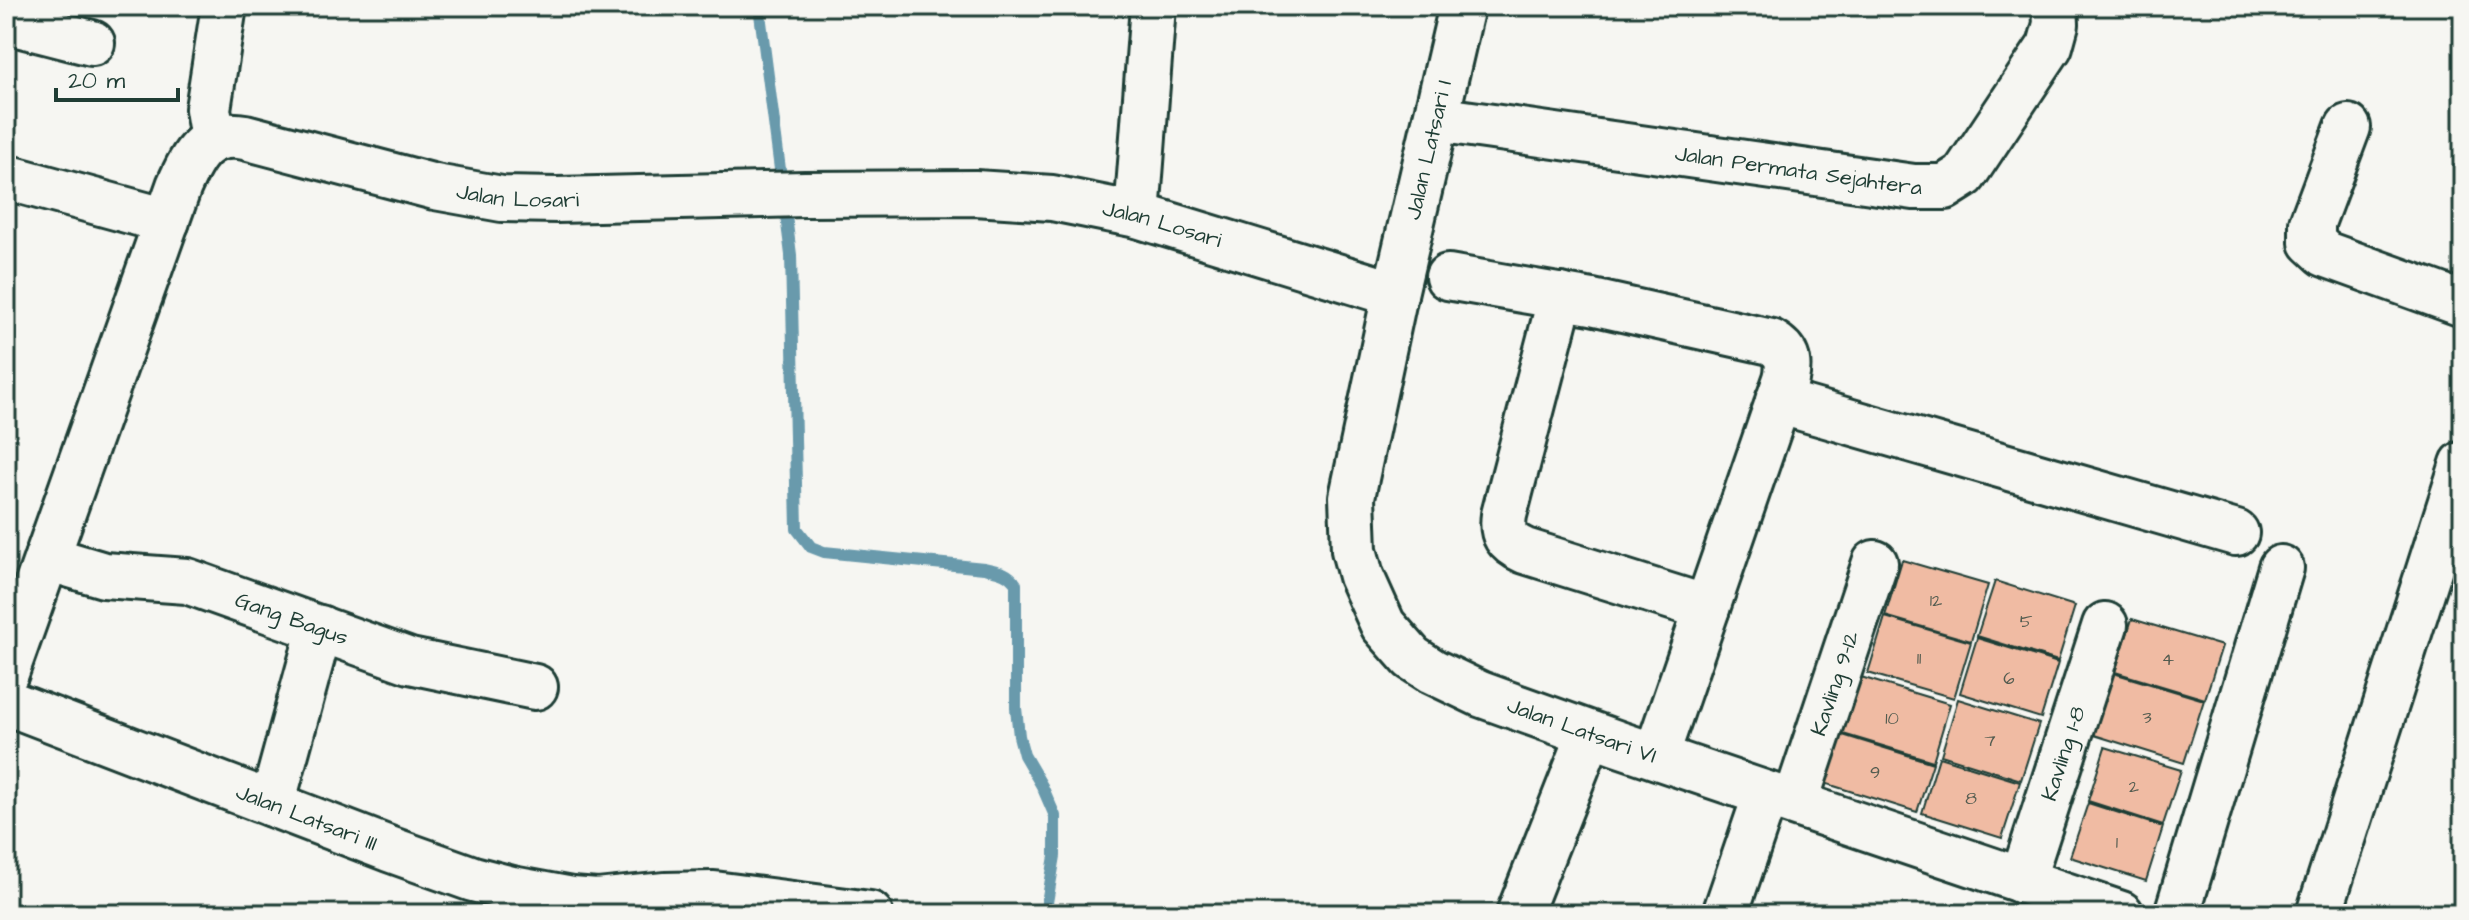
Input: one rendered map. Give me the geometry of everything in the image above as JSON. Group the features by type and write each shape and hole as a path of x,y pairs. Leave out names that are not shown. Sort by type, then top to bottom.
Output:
{"street":[{"path":"6,673 167,221 192,159 213,139 208,109 224,6"},
{"path":"1137,215 1153,6"},
{"name":"Jalan Latsari I","path":"1395,294 1462,6"},
{"name":"Jalan Permata Sejahtera","path":"1436,119 1914,187 1945,187 1964,175 2050,46 2056,24 2055,6"},
{"path":"6,21 92,43"},
{"path":"2348,127 2312,223 2312,242 2325,254 2463,304"},
{"name":"Jalan Losari","path":"213,139 224,135 245,137 435,187 502,199 784,194 1022,195 1088,203 1137,215 1395,294"},
{"path":"6,177 167,221"},
{"path":"1448,277 1561,296 1771,342 1788,358 1788,369 1778,401 1656,756"},
{"name":"Jalan Latsari VI","path":"1395,294 1352,497 1354,550 1369,596 1383,625 1412,658 1480,694 1590,734 2121,914"},
{"path":"1561,296 1504,515 1503,534 1507,541 1525,551 1707,608"},
{"path":"1778,401 2236,533"},
{"path":"2319,914 2463,464"},
{"name":"Gang Bagus","path":"47,558 104,575 187,581 410,661 535,687"},
{"name":"Kavling 9-12","path":"1725,914 1781,798 1875,563"},
{"path":"2177,914 2281,568"},
{"name":"Kavling 1-8","path":"2022,881 2105,625"},
{"path":"272,804 320,628"},
{"name":"Jalan Latsari III","path":"6,702 473,879 521,903 572,900 616,907 697,893 870,914"},
{"path":"1519,914 1590,734"}],"building":[{"path":"1902,560 1988,585 1971,641 1885,616"},
{"path":"1995,581 2075,606 2058,661 1977,636"},
{"path":"1885,617 1971,642 1954,698 1868,673"},
{"path":"2132,619 2222,646 2205,699 2115,672"},
{"path":"1977,638 2058,663 2041,718 1960,693"},
{"path":"2110,672 2204,700 2184,763 2091,734"},
{"path":"1851,674 1950,704 1933,761 1833,731"},
{"path":"1958,699 2039,724 2021,780 1941,755"},
{"path":"1833,732 1933,763 1917,812 1818,781"},
{"path":"2105,747 2181,770 2163,825 2088,801"},
{"path":"1939,757 2020,782 2002,838 1922,813"},
{"path":"2088,803 2163,827 2146,881 2070,857"}],"waterway":[{"path":"759,6 791,255 797,529 811,547 824,552 984,568 1006,574 1016,584 1016,708 1019,736 1024,755 1055,816 1055,856 1045,914"}]}
